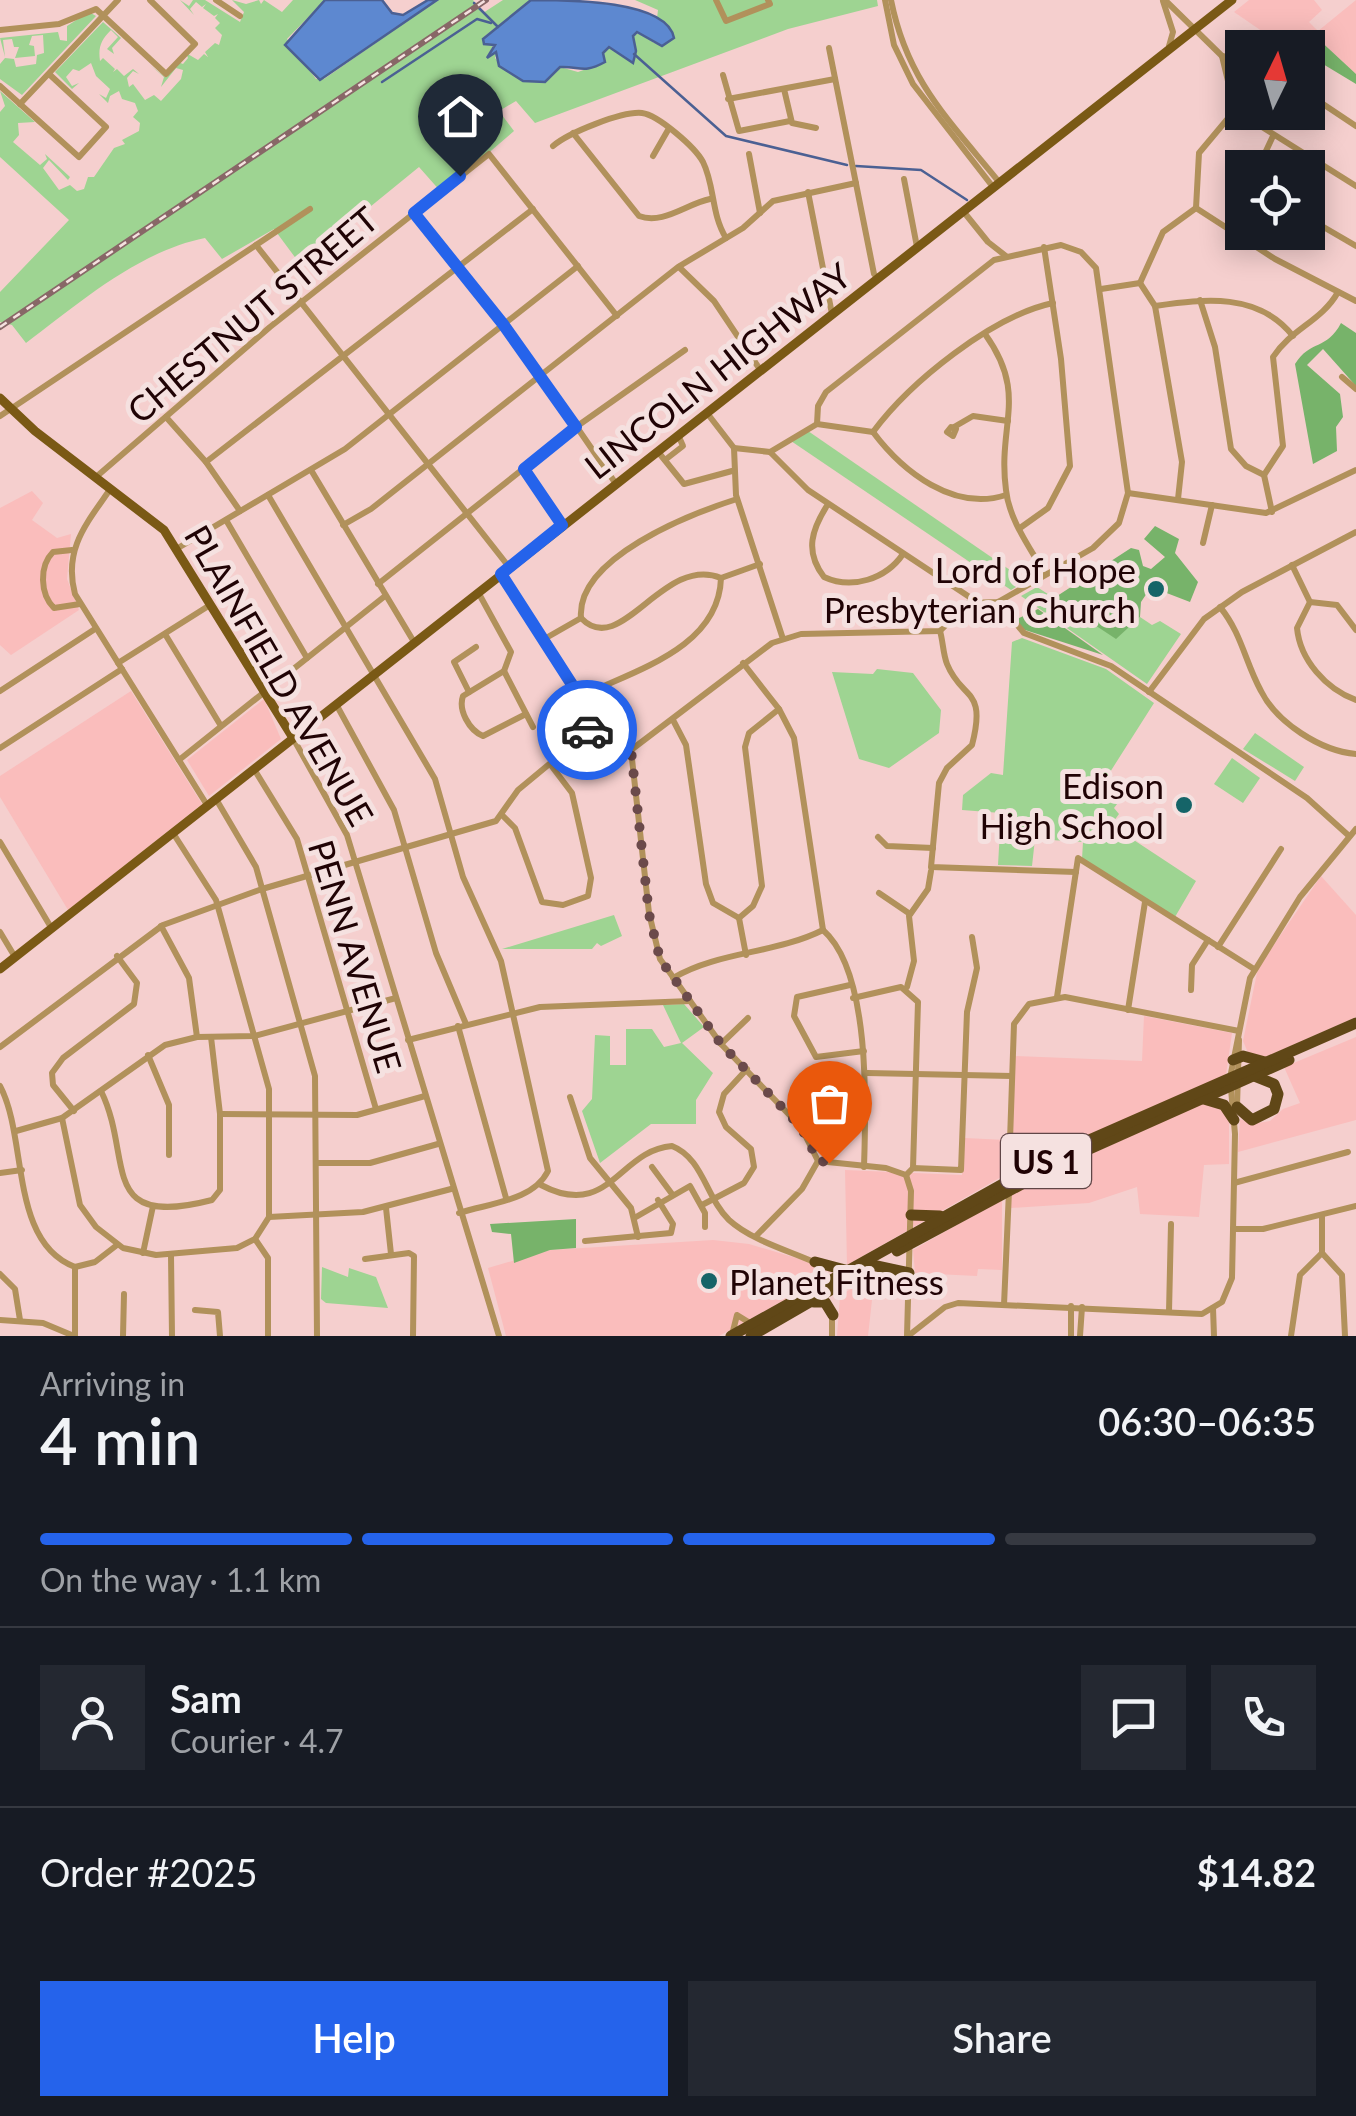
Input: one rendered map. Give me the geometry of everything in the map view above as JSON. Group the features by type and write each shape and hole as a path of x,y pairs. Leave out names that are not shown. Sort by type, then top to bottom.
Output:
{"highway":[{"name":"US 1","path":"731,1336 1011,1184 1200,1100 1265,1062 1356,1026"},
{"name":"US 1","path":"751,1336 872,1266 944,1216 1356,1026"},
{"path":"1240,1048 1265,1062"},
{"path":"1200,1100 1221,1103 1252,1120 1274,1109 1278,1098 1274,1084 1254,1076"},
{"path":"910,1216 944,1216"},
{"path":"815,1262 849,1271"},
{"path":"814,1290 820,1275 815,1262"},
{"path":"872,1266 909,1273"},
{"path":"832,1314 835,1295 842,1284"},
{"path":"796,1310 819,1301 829,1305 832,1314"}],"main road":[{"name":"LINCOLN HIGHWAY","path":"0,969 562,525 616,484 662,456 707,413 1232,0"},
{"name":"PLAINFIELD AVENUE","path":"0,398 156,522 178,548 293,738"}],"street":[{"path":"20,104 118,0"},
{"path":"0,30 59,24 89,10 104,15 166,74 195,44 150,0"},
{"path":"216,0 240,16"},
{"path":"716,0 726,21 770,4 768,0"},
{"path":"888,0 894,45 913,84 996,185"},
{"path":"1164,0 1198,27 1222,56 1225,68"},
{"path":"1164,0 1173,32 1166,52"},
{"path":"829,48 874,274 878,278"},
{"path":"0,86 78,157 105,129 49,74"},
{"path":"724,75 739,131 790,121 816,128"},
{"path":"728,100 835,79"},
{"path":"784,89 790,121"},
{"path":"1325,105 1356,126"},
{"path":"553,146 573,133 638,113 668,130 702,160 710,199 726,238"},
{"path":"1196,208 1199,153 1225,122"},
{"path":"652,156 668,130"},
{"path":"1264,130 1356,186"},
{"path":"573,133 633,211 644,219 662,218 686,205 710,199"},
{"path":"1266,150 1273,136"},
{"name":"CHESTNUT STREET","path":"96,478 300,303 489,154 533,209"},
{"path":"749,154 760,214"},
{"path":"904,179 917,247"},
{"path":"343,525 427,465 678,267 726,238 773,201 856,183"},
{"path":"808,192 832,315"},
{"path":"1140,282 1163,232 1196,208"},
{"path":"1196,208 1275,260 1356,302"},
{"path":"0,416 310,209"},
{"path":"206,462 533,209 616,316"},
{"path":"963,211 988,242 1006,256"},
{"path":"414,213 503,324 616,484"},
{"path":"1325,228 1356,246"},
{"path":"988,242 994,260"},
{"path":"256,245 505,571 580,697 588,732"},
{"path":"631,750 742,664 783,639 801,634 940,631 968,604 998,602 1105,539 1118,522 1128,493 1101,288 1087,256 1062,245 994,260 826,392 818,406 818,424"},
{"path":"1020,528 1048,508 1070,466 1044,247"},
{"path":"178,548 311,470 388,415 578,266"},
{"path":"678,267 714,301 762,372"},
{"path":"1101,288 1140,282"},
{"path":"1140,282 1156,306 1182,462 1178,498"},
{"path":"1272,512 1264,475 1283,446 1274,357 1292,336 1323,316 1338,292"},
{"path":"1156,306 1222,298 1265,313 1292,336"},
{"path":"1200,300 1215,347 1231,449 1239,460 1264,475"},
{"path":"873,432 894,406 985,334 1015,313 1053,304"},
{"path":"985,334 1000,356 1010,384 1006,495 1045,574"},
{"path":"378,584 576,427 685,350"},
{"path":"1342,377 1356,389"},
{"path":"707,413 734,448 732,471 737,499 783,639"},
{"path":"954,427 973,416 1008,421"},
{"path":"166,417 206,462 240,512"},
{"path":"734,448 770,452 818,424 873,432 892,458 949,495 982,501 1006,495"},
{"path":"770,452 782,468 828,504 976,602"},
{"path":"662,456 687,484 732,471"},
{"path":"524,469 562,525"},
{"path":"311,470 414,642"},
{"path":"1128,493 1272,512 1356,470"},
{"path":"111,488 72,550 70,573 80,604 179,760 256,867 315,1076 316,1336"},
{"path":"268,495 427,762 463,876 495,942 525,1080 550,1161 541,1185"},
{"path":"737,499 658,529 592,581 582,597 581,618 586,624 608,626 628,618 682,576 708,574 721,578 760,564"},
{"path":"828,504 816,523 812,542 814,560 824,577 839,582 876,579 894,568 904,554"},
{"path":"1203,543 1212,505"},
{"path":"226,520 307,658"},
{"path":"1149,692 1190,634 1220,607 1356,532"},
{"path":"72,550 53,552 45,561 44,594 54,608 80,604"},
{"path":"1292,565 1310,602"},
{"path":"580,697 644,670 706,624 718,604 721,578"},
{"path":"478,592 510,645 504,671 533,727"},
{"path":"179,760 386,596"},
{"path":"467,600 486,611"},
{"path":"998,602 1018,628 1036,641 1111,666 1307,798 1348,835"},
{"path":"1310,602 1337,605 1356,630"},
{"path":"1310,602 1297,628 1304,653 1323,679 1356,700"},
{"path":"0,748 212,603"},
{"path":"1220,607 1239,632 1260,689 1274,710 1326,747 1356,754"},
{"path":"546,638 581,618"},
{"path":"0,692 96,629"},
{"path":"907,987 914,961 908,936 910,914 928,889 939,782 946,768 972,746 976,709 972,695 948,666 940,631"},
{"path":"165,634 221,726"},
{"path":"469,692 454,662 476,647"},
{"path":"742,664 778,709 797,750 823,930 841,951 864,1051 864,1167"},
{"path":"504,671 462,696 461,707 471,728 482,736 526,714"},
{"path":"336,704 384,787 462,1025 506,1198"},
{"path":"739,918 753,906 762,886 745,747 749,734 778,709"},
{"path":"672,720 686,746 706,884 713,903 739,918 746,954"},
{"path":"588,732 631,750"},
{"path":"0,1047 161,926 262,888 496,821 518,790 588,732"},
{"name":"PLAINFIELD AVENUE","path":"293,738 338,814 356,862 451,1189 499,1336"},
{"path":"631,750 649,914 660,959 721,1044 801,1127 818,1160"},
{"path":"502,815 515,828 542,902 563,905 588,896 592,878 572,794 550,764"},
{"name":"PENN AVENUE","path":"254,768 297,839 376,1109"},
{"path":"908,1336 944,1307 958,1303 1202,1314 1214,1308 1230,1289 1234,1080 1254,969 1296,902 1356,829"},
{"path":"62,1118 80,1205 96,1227 117,1245 143,1253 171,1255 237,1248 255,1238 269,1217 269,1089 216,904 206,880 173,833"},
{"path":"878,836 887,846 933,848"},
{"path":"0,844 52,928"},
{"path":"1218,946 1281,849"},
{"path":"1057,997 1078,858 1254,969"},
{"path":"931,869 1076,872"},
{"path":"879,892 910,914"},
{"path":"1128,1010 1145,902"},
{"path":"161,926 189,978 197,1037"},
{"path":"673,978 696,966 789,945 823,930"},
{"path":"0,932 15,957"},
{"path":"914,1168 960,1170 966,1012 977,968 972,937"},
{"path":"1191,990 1192,966 1208,940"},
{"path":"74,1112 53,1086 52,1072 64,1058 134,1004 137,983 117,956"},
{"path":"850,985 797,997 794,1016 816,1057 864,1051"},
{"path":"853,998 907,987"},
{"path":"906,1176 914,1168 918,1002 907,987"},
{"path":"1004,1305 1014,1024 1029,1004 1057,997 1128,1010 1240,1048"},
{"path":"16,1131 74,1112 165,1045 197,1037 254,1036 396,998"},
{"path":"408,1040 544,1006 690,1001"},
{"path":"721,1044 748,1018"},
{"path":"100,1091 114,1118 121,1180 137,1199 153,1206 207,1202 219,1194 220,1114 211,1037"},
{"path":"148,1055 169,1105 169,1156"},
{"path":"702,1205 744,1183 754,1167 752,1149 726,1127 719,1112 724,1094 746,1070"},
{"path":"867,1073 1012,1076"},
{"path":"0,1086 16,1131 28,1204 48,1248 58,1259 75,1267 99,1260 117,1245"},
{"path":"220,1114 317,1115 376,1109 424,1096"},
{"path":"570,1098 590,1158 636,1216 638,1237"},
{"path":"318,1163 370,1163 438,1144"},
{"path":"459,1213 541,1185 554,1192 581,1194 610,1184 652,1152 672,1146 690,1158 726,1217 756,1236 815,1262"},
{"path":"1234,1183 1348,1152"},
{"path":"818,1160 886,1168 906,1176"},
{"path":"756,1236 802,1189 818,1160"},
{"path":"652,1168 672,1194"},
{"path":"0,1174 22,1170"},
{"path":"906,1176 910,1216 908,1336"},
{"path":"636,1216 658,1200 690,1186 702,1205 705,1227"},
{"path":"269,1217 386,1208 451,1189"},
{"path":"585,1240 672,1232 670,1218 658,1200"},
{"path":"143,1253 153,1206"},
{"path":"1233,1229 1263,1229 1356,1206"},
{"path":"386,1208 392,1254"},
{"path":"1322,1214 1322,1252 1342,1275 1344,1336"},
{"path":"1169,1312 1171,1224"},
{"path":"255,1238 268,1258 268,1336"},
{"path":"1292,1336 1300,1276 1322,1252"},
{"path":"365,1259 392,1254 414,1256 413,1336"},
{"path":"171,1255 172,1336"},
{"path":"0,1320 43,1323 74,1336 75,1267"},
{"path":"0,1274 16,1289 20,1320"},
{"path":"123,1336 124,1294"},
{"path":"1071,1306 1071,1336"},
{"path":"1080,1336 1082,1306"},
{"path":"1214,1308 1214,1336"},
{"path":"195,1310 218,1312 220,1336"},
{"path":"832,1314 832,1336"}],"shaded area":[{"path":"1249,0 1314,0 1322,10 1309,22 1317,30 1260,30 1234,12"},
{"path":"1356,0 1356,74 1325,45 1325,30 1319,30"},
{"path":"32,491 43,503 32,520 57,538 71,534 67,579 79,610 11,655 0,645 0,508"},
{"path":"131,691 202,804 68,910 0,797 0,776"},
{"path":"264,699 281,739 209,796 187,760"},
{"path":"1321,876 1356,915 1356,1017 1261,1059 1249,1055 1243,1041 1258,968"},
{"path":"1144,1016 1232,1033 1226,1075 1018,1170 1013,1167 1013,1056 1142,1061"},
{"path":"1356,1037 1356,1120 1238,1152 1240,1119 1252,1124 1270,1121 1283,1109 1300,1103 1284,1067"},
{"path":"1205,1102 1224,1110 1229,1123 1229,1164 1204,1165 1199,1217 1140,1214 1137,1187 1089,1203 1011,1208 1011,1191"},
{"path":"965,1138 1006,1140 1003,1176 847,1265 845,1170 962,1175"},
{"path":"1002,1199 1002,1270 978,1269 977,1276 915,1273 913,1250"},
{"path":"713,1240 749,1244 803,1260 814,1265 817,1276 803,1290 719,1336 506,1336 488,1268 550,1250"},
{"path":"875,1273 868,1336 837,1336 840,1296"}],"green space":[{"path":"180,0 189,6 193,0 205,0 240,22 244,12 232,0 246,4 259,0 261,4 264,0 282,12 293,0 325,0 287,39 316,79 324,79 437,0 473,0 483,13 503,0 531,0 485,36 484,42 494,44 487,57 497,52 495,58 507,69 543,82 560,67 578,72 603,63 603,53 609,47 634,61 633,36 641,32 654,43 658,10 635,0 877,0 878,6 788,29 535,123 516,101 499,111 514,131 442,193 419,167 300,264 274,229 222,259 205,238 133,266 26,343 12,325 0,322 0,292 69,220 0,157 0,112 5,106 0,91 35,122 18,123 19,135 13,142 40,165 47,159 45,154 70,177 68,180 49,160 43,168 59,190 70,185 77,191 84,189 88,177 94,177 114,148 139,131 140,123 133,117 138,111 135,103 122,99 119,91 110,96 108,103 99,94 106,98 110,89 96,76 91,63 79,71 73,69 66,77 72,86 79,83 72,89 55,72 103,22 121,38 112,48 114,54 107,49 118,37 111,30 100,48 100,61 103,58 115,69 113,72 117,69 124,76 133,69 139,74 133,71 127,78 129,87 133,84 145,100 154,95 161,101 181,79 183,70 176,68 161,87 164,77 150,65 165,77 178,62 183,64 188,58 186,53 198,60 204,54 208,57 205,52 215,43 219,45 222,35 215,28 220,23 215,18 218,14 214,16 203,8 206,4 202,7 196,2 190,9 194,15"},
{"path":"89,12 96,16 22,95 0,79 0,64 5,58 14,59 16,67 36,64 37,55 44,53 43,35 32,36 29,45 34,46 35,56 15,58 19,47 14,47 12,39 3,40 5,57 0,38 58,32 60,40 67,41 67,26"},
{"path":"1325,45 1356,74 1356,84 1325,65"},
{"path":"1341,323 1356,333 1356,386 1323,349 1307,365 1340,394 1343,417 1336,427 1337,451 1313,464 1295,364 1336,332"},
{"path":"808,431 1026,581 1011,590 791,441"},
{"path":"1155,526 1179,539 1175,553 1198,582 1190,602 1151,587 1141,602 1140,617 1116,639 1054,598 1131,548 1139,550 1143,566 1151,569 1165,557 1144,539"},
{"path":"1037,587 1116,638 1140,617 1152,625 1160,621 1181,634 1147,684 1021,596"},
{"path":"1038,609 1103,655 1025,630 1015,620"},
{"path":"1022,638 1106,669 1154,703 1105,780 1124,795 1114,808 1119,814 1111,825 1196,881 1175,917 1082,859 1083,842 1035,839 1032,866 998,865 1001,813 962,810 963,795 991,773 1003,775 1012,642"},
{"path":"877,669 913,673 941,710 939,733 889,768 859,759 832,672 873,674"},
{"path":"1255,733 1304,767 1295,781 1243,749"},
{"path":"1232,758 1260,778 1243,803 1214,784"},
{"path":"614,915 622,936 601,946 597,943 592,949 502,949"},
{"path":"684,1004 704,1027 682,1043 713,1073 696,1100 696,1124 651,1124 600,1163 582,1111 592,1099 595,1035 610,1036 610,1065 626,1065 626,1029 652,1029 664,1047 681,1043 663,1005"},
{"path":"576,1219 576,1248 550,1250 514,1263 511,1234 492,1232 490,1224"},
{"path":"322,1267 348,1277 349,1268 376,1277 388,1308 326,1303 321,1299"}],"water":[{"path":"325,0 382,0 392,13 403,15 428,0 437,0 320,80 285,45"},
{"path":"531,0 592,2 636,9 667,25 674,38 662,46 637,32 633,36 633,63 609,47 603,53 605,62 598,66 560,67 545,82 523,81 499,66 496,52 487,58 495,45 484,44 483,39"}],"waterway":[{"path":"479,8 498,27"},
{"path":"382,82 477,19 491,23"},
{"path":"634,54 726,136 847,165"},
{"path":"856,166 921,170 967,200"}],"railway":[{"path":"0,327 486,0"}],"way so far":[{"path":"587,730 631,750 649,914 660,959 721,1044 786,1108 815,1149 818,1160 829,1163"}],"place":[{"name":"Lord of Hope Presbyterian Church","path":"1156,589"},
{"name":"Edison High School","path":"1184,805"},
{"name":"Planet Fitness","path":"709,1281"}],"route":[{"path":"460,176 414,213 503,324 576,427 524,469 562,525 501,574 544,634 580,697 587,730"}]}
